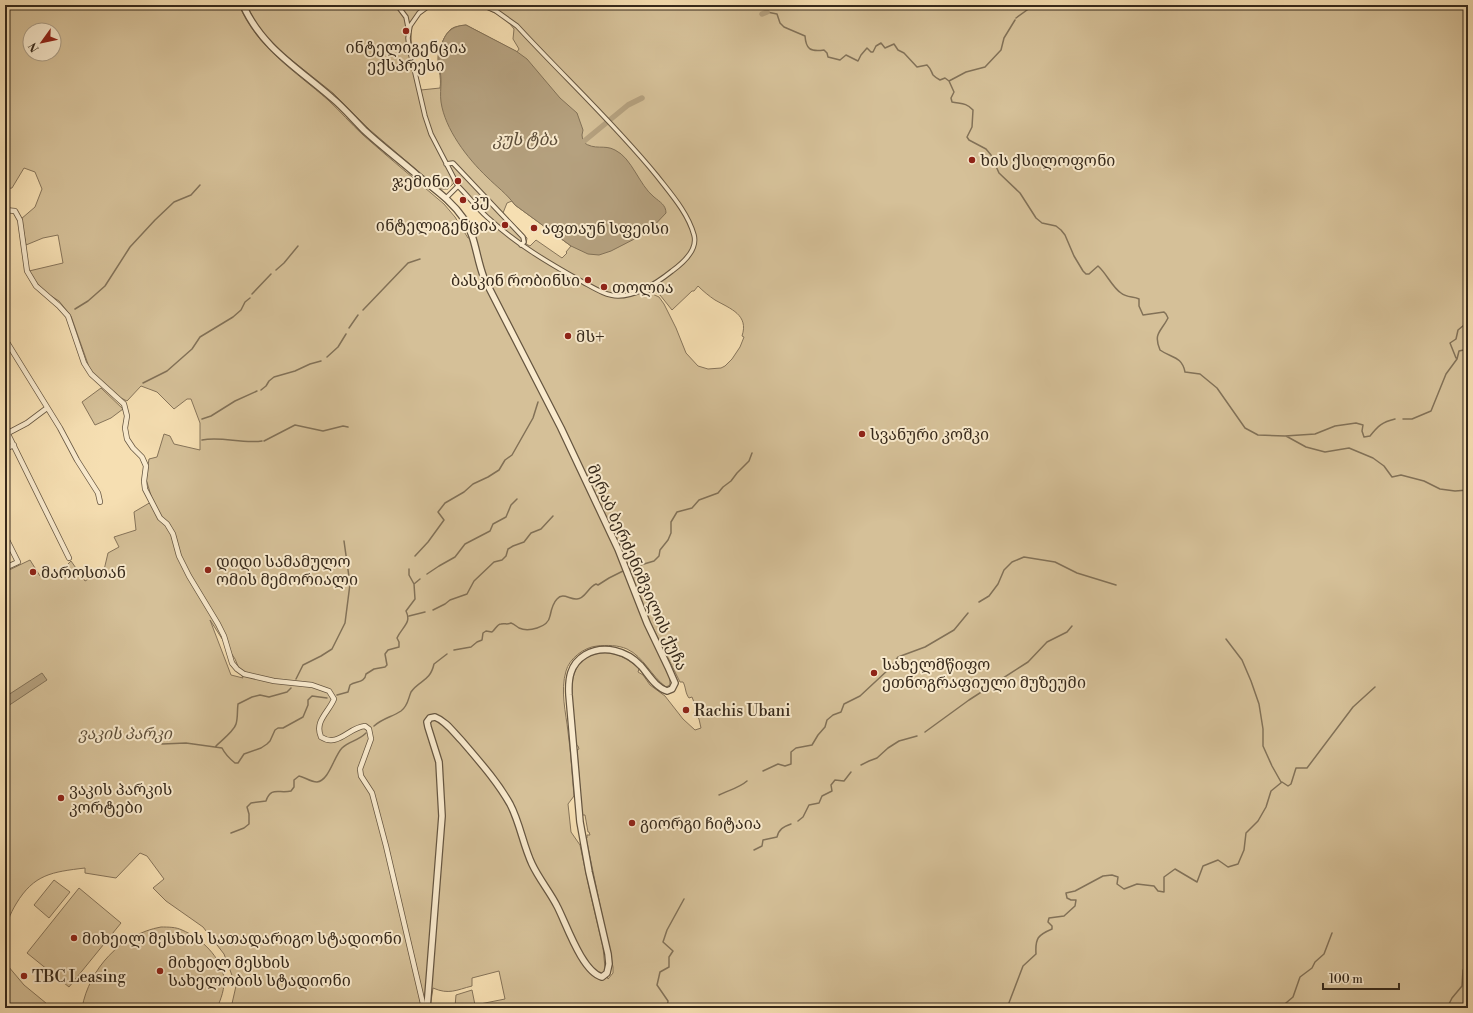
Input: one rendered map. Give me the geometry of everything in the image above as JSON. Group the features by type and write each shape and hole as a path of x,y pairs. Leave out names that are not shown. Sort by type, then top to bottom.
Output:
{"street":[{"name":"მერაბ ბერძენიშვილის ქუჩა","path":"243,5 254,26 272,48 321,88 364,130 446,198 457,209 472,231 478,260 484,278 554,414 618,549 647,623 675,684 672,689 667,691 664,690 654,682 633,659 618,651 602,649 591,652 581,658 573,667 569,679 569,695 580,822 589,872 606,941 609,964 607,974 602,977 595,974 590,969 580,954 558,906 532,865 516,817 501,789 471,751 442,720 435,717 430,718 427,722 428,727 439,762 442,816 426,1008"},
{"path":"397,5 406,17 409,33 409,47 425,116 431,134 458,186 487,217 521,245 557,268 588,285 614,296 629,295 650,286 677,267 687,257 694,246 695,240 692,228 684,213 665,186 607,118 517,26 496,12 482,5"},
{"path":"409,33 413,21 419,13 430,5"},
{"path":"446,164 453,163 524,237 524,242 521,245"},
{"path":"446,198 458,186"},
{"path":"5,210 14,211 20,220 27,271 36,286 68,316 84,363 91,374 124,404 127,416 124,428 127,439 144,460 146,466 144,481 148,496 160,518 167,524 173,534 179,556 224,636 232,663 244,674 264,679 312,685 329,691 334,699 323,715 319,727 321,737 325,740 341,738 360,726 365,726 371,732 371,740 360,770 361,776 372,793 395,878 426,1008"},
{"path":"484,222 487,217"},
{"path":"5,339 98,493 100,502"},
{"path":"47,408 27,423 6,430 70,558"},
{"path":"5,449 14,444"},
{"path":"5,536 18,562 5,568"}],"green space":[{"name":"ვაკის პარკი","path":"5,5 239,5 256,34 266,46 290,69 328,100 363,135 444,204 455,217 468,238 477,236 477,233 485,226 491,230 495,226 454,183 448,189 439,189 370,130 333,93 284,54 264,34 253,18 247,5 434,5 419,16 412,26 411,32 415,67 421,90 440,88 438,56 444,38 454,27 466,25 517,52 519,49 513,39 514,29 506,20 474,5 1468,5 1468,1008 450,1008 455,1007 456,995 472,990 475,1005 505,999 499,971 472,978 472,986 457,990 444,991 433,988 430,1008 231,1008 236,986 224,954 203,927 166,901 153,888 164,879 147,856 140,853 116,878 85,873 85,868 53,873 37,880 23,894 16,904 6,927 5,936 5,572 30,560 40,576 62,570 71,561 85,581 104,570 108,553 119,547 114,537 136,530 134,512 151,502 152,499 146,479 149,459 157,457 164,434 170,436 174,444 200,450 200,423 191,399 187,399 174,409 157,392 141,386 127,401 121,398 94,375 89,367 71,316 59,301 45,292 31,276 29,271 63,263 58,235 43,238 26,245 21,219 35,207 42,189 35,172 24,168 12,188 5,189","holes":["512,201 515,205 571,246 562,258 536,240 530,246 526,244 527,238 503,213 507,203","698,286 737,314 743,323 744,329 742,336 744,337 740,347 732,359 721,368 708,369 698,366 686,353 664,304 659,297 648,292 649,289 660,295 672,310","637,589 651,624 680,682 683,682 689,698 692,697 697,710 694,712 699,719 701,728 695,730 683,719 665,696 650,685 643,675 638,672 639,669 621,656 611,653 600,653 590,656 582,661 577,667 572,684 572,693 576,745 579,749 577,750 582,815 585,815 588,832 590,835 587,835 586,838 613,967 613,973 608,979 605,968 603,947 580,845 571,832 568,804 574,796 564,702 564,679 570,662 578,654 592,647 605,645 620,647 633,652 661,683 666,687 670,685 669,674 665,664 648,632 633,595","210,620 235,659 243,678 231,675"]},
{"path":"101,388 123,409 111,418 95,425 82,402"},
{"path":"54,880 70,892 49,918 34,905"},
{"name":"მიხეილ მესხის სათადარიგო სტადიონი","path":"79,888 121,923 69,987 27,953"},
{"name":"მიხეილ მესხის სახელობის სტადიონი","path":"161,927 177,928 189,933 209,949 219,963 224,982 217,1008 82,1008 92,980 109,956 120,945 133,937 146,931"},
{"path":"5,942 8,966 24,985 52,1008 24,1008 5,1004"}],"water":[{"name":"კუს ტბა","path":"466,25 516,51 527,59 560,98 577,113 583,130 583,142 587,145 595,147 611,148 626,159 644,186 666,210 666,213 648,232 611,251 599,255 588,254 571,246 515,205 472,161 452,133 443,112 439,62 439,54 443,40 448,32 455,27"},
{"path":"42,673 47,680 5,708 5,697"}],"waterway":[{"path":"5,9 13,5"},
{"path":"1016,18 1034,5"},
{"path":"767,12 777,14 780,23 784,27 805,36 806,44 810,49 824,50 828,57 840,60 846,55 858,61 867,48 873,52 876,46 881,43 885,48 894,44 898,50 904,53 917,67 927,65 933,75 940,80 945,78 949,81 954,92 951,98 952,102 965,104 973,110 972,127 967,137 969,140 986,149 991,155 999,173 1020,193 1036,218 1042,223 1056,226 1061,230 1065,235 1074,256 1086,274 1089,274 1098,266 1123,295 1139,299 1139,306 1143,315 1164,312 1166,314 1168,318 1159,333 1157,340 1160,350 1179,360 1184,367 1185,372 1200,374 1217,388 1245,428 1258,435 1285,436 1315,434 1335,426 1356,423 1363,425 1362,431 1364,437 1370,436 1383,423 1395,419"},
{"path":"762,14 767,12"},
{"path":"949,81 966,72 985,67 1001,50 1004,38 1015,20"},
{"path":"583,142 628,105 642,98"},
{"path":"75,309 88,301 105,286 130,247 155,220 174,202 191,195 200,185"},
{"path":"276,270 298,246"},
{"path":"363,310 408,263 420,259"},
{"path":"252,294 271,274"},
{"path":"1456,358 1450,343 1456,339 1458,330 1464,325 1464,311 1468,294"},
{"path":"143,383 167,371 192,349 200,337 233,317 241,310 245,302 250,298"},
{"path":"349,328 358,315"},
{"path":"327,357 338,347 346,334"},
{"path":"1403,419 1412,419 1431,411 1446,374 1457,359 1459,351 1468,349"},
{"path":"261,390 274,377 321,361"},
{"path":"202,419 211,416 235,401 257,391"},
{"path":"415,556 428,542 444,520 438,512 445,503 464,492 473,484 499,470 505,460 512,455 533,418 538,402"},
{"path":"264,441 295,425 323,431 343,426 348,427"},
{"path":"1286,436 1306,447 1325,452 1349,448 1373,458 1384,466 1392,477 1401,475 1424,481 1440,489 1455,491 1468,490"},
{"path":"202,440 217,439 247,442 262,441"},
{"path":"634,567 654,561 659,556 660,550 668,540 671,533 671,522 677,512 692,508 699,500 718,493 749,461 752,453"},
{"path":"427,574 455,557 465,544 490,531 493,524 506,517 511,505 517,499"},
{"path":"433,610 450,600 467,594 474,581 494,562 502,560 506,556 508,549 524,542 531,533 541,529 553,516"},
{"path":"296,679 303,665 332,649 345,623 350,584 344,541"},
{"path":"979,602 989,596 998,584 1004,570 1012,562 1024,557 1055,562 1077,573 1116,585"},
{"path":"337,695 348,692 350,685 364,679 366,674 374,669 385,667 387,665 385,654 388,650 399,647 397,638 406,625 408,619 406,611 415,599 414,584 409,575 409,569"},
{"path":"454,650 471,647 482,640 483,633 486,631 492,632 500,624 511,623 519,628 527,630 542,626 546,624 553,605 559,597 564,596 574,599 580,598 596,584 598,585 623,571"},
{"path":"414,584 420,579"},
{"path":"409,616 425,612"},
{"path":"763,771 778,764 785,766 791,764 791,752 796,748 812,745 825,727 827,720 833,715 841,712 844,704 860,696 889,669 898,657 925,647 954,630 968,613"},
{"path":"925,732 969,700 1028,662 1047,642 1067,632 1072,626"},
{"path":"1226,639 1242,660 1251,681 1259,704 1263,729 1263,746 1281,782"},
{"path":"374,726 403,709 414,688 427,678 434,664 447,654"},
{"path":"1007,1008 1023,966 1036,954 1036,944 1038,938 1043,933 1052,929 1052,926 1048,922 1049,918 1064,916 1075,906 1076,900 1067,898 1066,893 1075,891 1103,876 1112,875 1118,877 1117,884 1124,889 1137,884 1154,886 1158,891 1164,892 1164,877 1175,869 1197,882 1203,866 1218,860 1228,867 1238,864 1244,850 1246,833 1258,821 1266,807 1271,791 1282,782 1288,786 1291,784 1296,768 1307,768 1353,707 1375,687"},
{"path":"216,746 235,727 238,704 260,695 269,697 287,692 291,688"},
{"path":"162,744 186,743 222,748 231,760 238,763 244,754 261,748 267,744 275,730 278,728 283,728 303,717 308,705 308,700 312,696 327,698"},
{"path":"231,833 244,828 249,824 247,807 251,803 266,801 268,796 273,792 291,791 294,787 294,780 299,776 314,782 321,781 328,773 342,748 366,733"},
{"path":"861,765 877,758 899,741 917,736"},
{"path":"798,821 803,817 809,805 819,803 822,796 832,791 831,785 835,780 844,781 851,772"},
{"path":"719,795 747,781"},
{"path":"754,850 762,846 763,840 777,837 782,829 791,824"},
{"path":"667,1008 668,1001 657,985 660,972 669,967 669,957 673,951 663,942 667,930 684,899"},
{"path":"1280,1008 1293,997 1300,977 1312,968 1315,962 1324,954 1332,933"},
{"path":"1447,1008 1452,998 1462,986 1463,970 1468,969"}],"place":[{"name":"ინტელიგენცია ექსპრესი","path":"406,31"},
{"name":"ხის ქსილოფონი","path":"972,160"},
{"name":"ჯემინი","path":"458,181"},
{"name":"კუ","path":"463,200"},
{"name":"ინტელიგენცია","path":"505,225"},
{"name":"აფთაუნ სფეისი","path":"534,228"},
{"name":"ბასკინ რობინსი","path":"588,280"},
{"name":"თოლია","path":"604,287"},
{"name":"მს+","path":"568,336"},
{"name":"სვანური კოშკი","path":"862,434"},
{"name":"დიდი სამამულო ომის მემორიალი","path":"208,570"},
{"name":"მაროსთან","path":"33,572"},
{"name":"სახელმწიფო ეთნოგრაფიული მუზეუმი","path":"874,673"},
{"name":"Rachis Ubani","path":"686,710"},
{"name":"ვაკის პარკის კორტები","path":"61,798"},
{"name":"გიორგი ჩიტაია","path":"632,823"},
{"name":"მიხეილ მესხის სათადარიგო სტადიონი","path":"74,938"},
{"name":"მიხეილ მესხის სახელობის სტადიონი","path":"160,971"},
{"name":"TBC Leasing","path":"24,976"}]}
